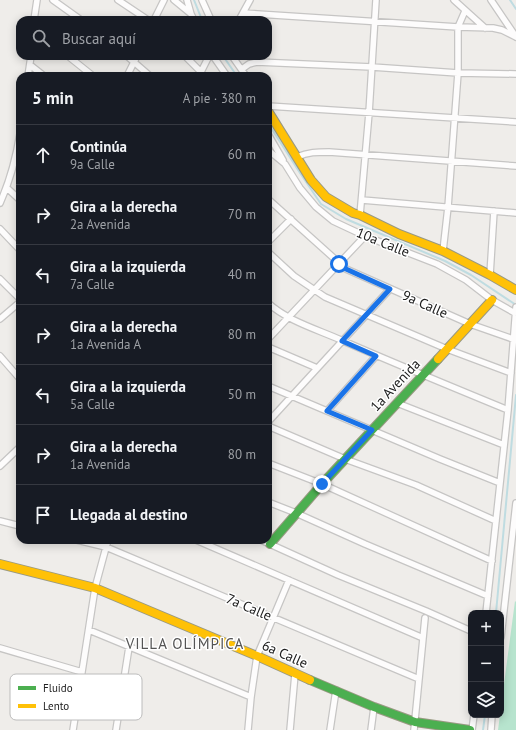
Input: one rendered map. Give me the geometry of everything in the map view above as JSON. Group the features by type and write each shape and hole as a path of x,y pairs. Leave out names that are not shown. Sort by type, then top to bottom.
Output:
{"street":[{"path":"35,16 38,0"},
{"path":"53,0 75,16"},
{"path":"118,0 142,16"},
{"path":"156,16 164,0"},
{"path":"174,0 191,14"},
{"path":"187,0 191,14"},
{"path":"202,0 209,16"},
{"path":"241,16 250,0"},
{"path":"360,215 366,155 376,0"},
{"path":"454,0 484,28"},
{"path":"490,0 516,37"},
{"path":"443,251 455,118 458,73 458,27 465,11"},
{"path":"243,13 493,28 502,30 516,37"},
{"path":"29,72 31,60"},
{"path":"73,60 88,72"},
{"path":"129,72 135,60"},
{"path":"136,60 146,72"},
{"path":"188,60 198,72"},
{"path":"201,72 207,60"},
{"path":"216,60 224,72"},
{"path":"235,60 244,72"},
{"path":"242,69 249,64 257,62 372,67 458,73 516,74"},
{"path":"30,65 39,72"},
{"path":"272,106 516,122"},
{"path":"272,117 312,180 326,197 352,213 360,215 399,234 443,251 516,290"},
{"path":"272,141 285,164"},
{"path":"297,157 313,152 329,152 516,166"},
{"name":"10a Calle","path":"272,153 285,164 300,188 316,207 333,220 365,236 437,264 466,280 492,300 516,313"},
{"path":"0,203 7,188 16,157"},
{"path":"7,188 16,196"},
{"path":"362,200 516,213"},
{"name":"9a Calle","path":"272,202 346,269 470,324 513,338"},
{"path":"490,275 494,210"},
{"path":"272,238 291,219"},
{"path":"0,229 16,246"},
{"path":"272,335 365,236"},
{"path":"272,256 294,276 325,297 447,349 511,373"},
{"path":"0,279 16,296"},
{"path":"272,418 390,289"},
{"name":"1a Avenida","path":"272,542 322,484 492,300"},
{"path":"0,319 16,304"},
{"path":"272,306 289,317 376,356 508,410"},
{"path":"486,610 508,410 516,308"},
{"path":"272,349 317,368"},
{"path":"0,356 16,374"},
{"path":"327,411 376,356"},
{"path":"272,388 500,483"},
{"path":"397,403 504,445"},
{"path":"272,428 345,459 416,485 496,521"},
{"path":"0,466 16,451"},
{"path":"272,465 322,484 492,561"},
{"path":"504,610 516,503"},
{"path":"272,504 488,596"},
{"path":"0,521 16,525"},
{"name":"7a Calle","path":"94,544 106,547 419,678"},
{"path":"0,648 82,672 95,588 107,544"},
{"path":"205,544 423,638"},
{"path":"270,544 338,575 468,630"},
{"name":"6a Calle","path":"0,564 95,588 257,656 295,674 336,690 414,726 471,730"},
{"path":"248,730 257,656 289,580"},
{"path":"414,726 425,618"},
{"path":"89,630 251,697"},
{"path":"125,674 129,647"},
{"path":"290,730 295,674"},
{"path":"330,730 336,690"},
{"path":"371,730 374,707"},
{"path":"471,730 473,718"},
{"path":"491,730 492,718"},
{"path":"73,730 75,720"},
{"path":"116,730 118,720"}],"green space":[{"path":"515,601 516,730 498,730 500,718 504,718 504,684"}],"waterway":[{"path":"194,0 200,16"},
{"path":"510,0 516,9"},
{"path":"226,60 234,72"},
{"path":"272,129 321,204 346,219 445,261 471,275 516,305"},
{"path":"496,610 516,395"},
{"path":"483,730 485,718"}],"traffic: fast":[{"path":"272,542 322,484 438,359"},
{"path":"310,680 374,707 415,722 470,730"}],"traffic: slow":[{"path":"272,117 311,180 326,197 353,213 399,234 443,251 516,290"},
{"path":"438,359 492,300"},
{"path":"0,564 95,588 257,656 310,680"}],"district":[{"name":"VILLA OLÍMPICA","path":"185,644"}],"route":[{"path":"322,484 372,430 327,411 376,356 342,341 390,289 346,269 339,264"}]}
